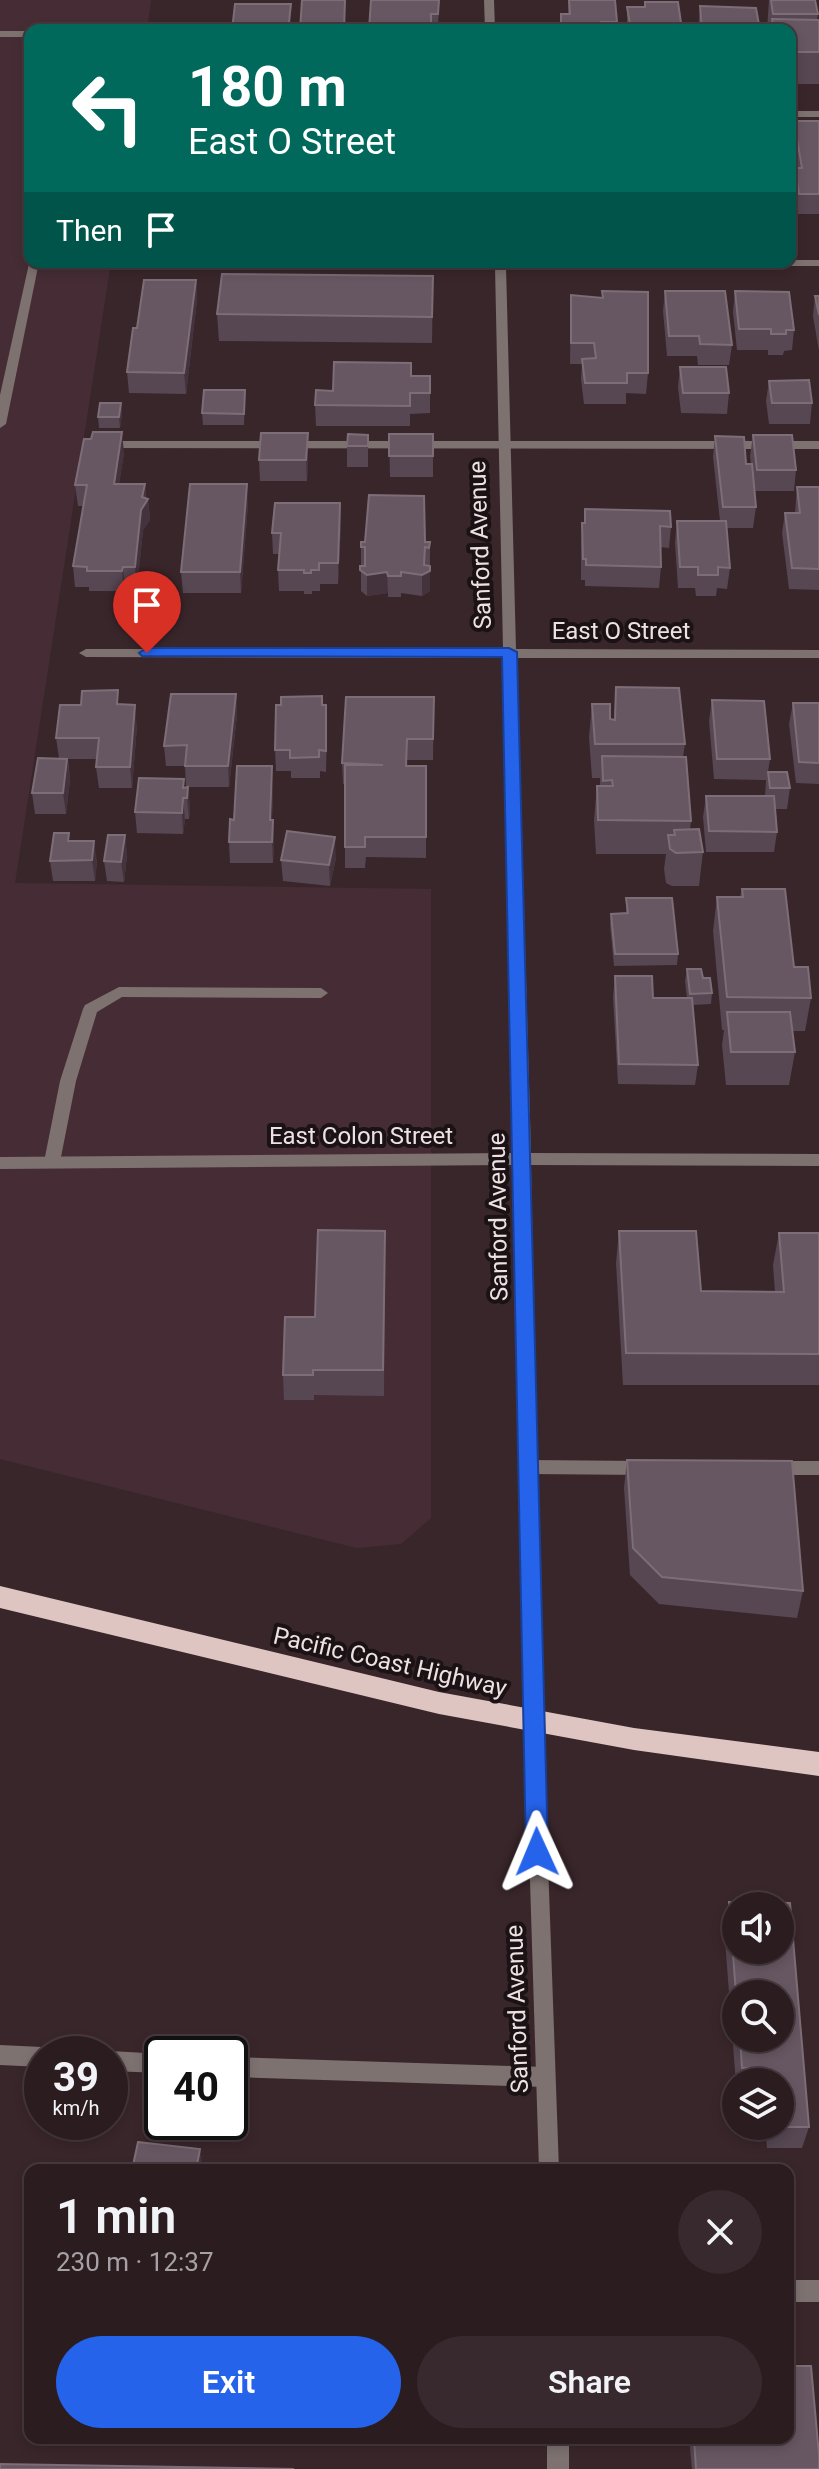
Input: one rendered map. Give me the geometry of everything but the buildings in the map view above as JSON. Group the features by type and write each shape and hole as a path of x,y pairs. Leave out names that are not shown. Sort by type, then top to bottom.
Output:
{"highway":[{"name":"Pacific Coast Highway","path":"0,1597 439,1703 534,1722 819,1764"}],"street":[{"path":"489,0 490,24"},
{"path":"0,34 24,34"},
{"path":"796,114 819,114"},
{"path":"796,263 819,263"},
{"path":"0,424 32,268"},
{"name":"Sanford Avenue","path":"500,268 534,1722 549,2164"},
{"path":"109,445 819,445"},
{"name":"East O Street","path":"86,653 819,654"},
{"path":"52,1162 68,1081 90,1009 119,992 321,993"},
{"name":"East Colon Street","path":"0,1163 819,1160"},
{"path":"529,1467 666,1468"},
{"path":"758,1468 819,1468"},
{"path":"0,2055 24,2056"},
{"path":"248,2068 545,2077"},
{"path":"794,2291 819,2291"},
{"path":"558,2444 558,2469"}],"shaded area":[{"path":"0,0 151,0 148,24 24,24 24,268 110,268 15,883 431,889 431,1518 401,1544 357,1548 0,1459"}],"route":[{"path":"147,653 509,652 537,1852"}]}
